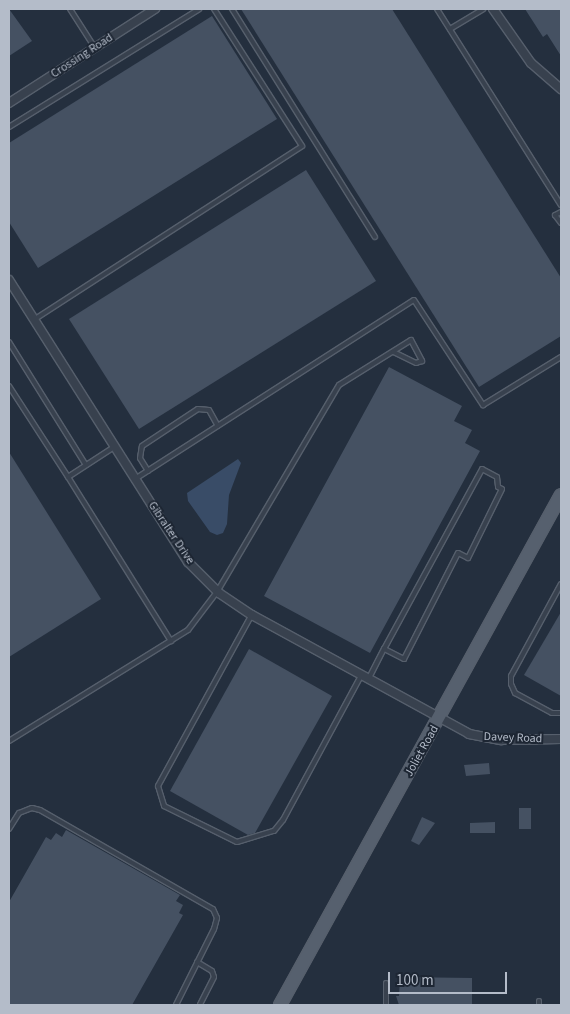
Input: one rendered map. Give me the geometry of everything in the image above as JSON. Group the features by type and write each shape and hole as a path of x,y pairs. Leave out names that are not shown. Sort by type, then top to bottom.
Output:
{"main road":[{"name":"Joliet Road","path":"281,1005 561,495"}],"street":[{"name":"Crossing Road","path":"9,103 155,9"},
{"path":"493,9 532,63 561,89"},
{"name":"Gibralter Drive","path":"9,280 188,562 217,592 252,615 440,718"},
{"name":"Davey Road","path":"440,718 484,739 561,739"}],"lane":[{"path":"72,9 95,48"},
{"path":"9,128 199,9"},
{"path":"35,319 302,146 214,9"},
{"path":"232,9 376,237"},
{"path":"437,9 561,205"},
{"path":"450,29 483,9"},
{"path":"561,212 555,215 561,223"},
{"path":"135,480 414,300 484,405 561,357"},
{"path":"9,741 188,630 217,592 339,385 410,340 422,361 416,363 393,352"},
{"path":"9,342 86,465"},
{"path":"9,386 171,641"},
{"path":"148,471 139,454 142,446 198,409 209,410 218,426"},
{"path":"68,477 114,447"},
{"path":"252,615 158,786 164,806 237,842 274,831 283,820 364,678 384,649 482,469 497,478 498,487 502,489 468,558 458,553 404,659 384,649"},
{"path":"561,584 511,676 510,684 516,693 552,712 561,713"},
{"path":"9,829 19,813 32,808 40,810 209,906 216,914 216,923 176,1005"},
{"path":"197,962 212,970 214,976 200,1005"},
{"path":"386,983 386,1005"}],"water":[{"path":"238,459 241,463 229,495 227,524 223,533 217,535 210,532 188,501 187,493"}],"building":[{"path":"9,9 32,41 9,56"},
{"path":"241,9 392,9 561,278 561,336 479,387"},
{"path":"525,9 561,9 561,56 547,34 543,37"},
{"path":"212,16 277,119 38,268 9,222 9,143"},
{"path":"306,170 376,281 139,429 69,319"},
{"path":"389,367 462,406 454,421 472,430 465,443 480,451 370,653 264,596"},
{"path":"9,452 101,599 9,657"},
{"path":"561,612 561,696 524,675"},
{"path":"249,649 332,696 255,833 248,835 170,791"},
{"path":"489,763 490,774 466,776 464,765"},
{"path":"519,808 531,808 531,829 519,829"},
{"path":"422,817 435,823 419,845 411,841"},
{"path":"495,822 495,833 470,833 470,823"},
{"path":"66,830 180,895 176,901 183,905 179,913 183,915 132,1005 9,1005 9,902 46,837 51,840 56,833 62,837"},
{"path":"400,977 472,978 472,1005 399,1005 396,996 399,996"}]}
